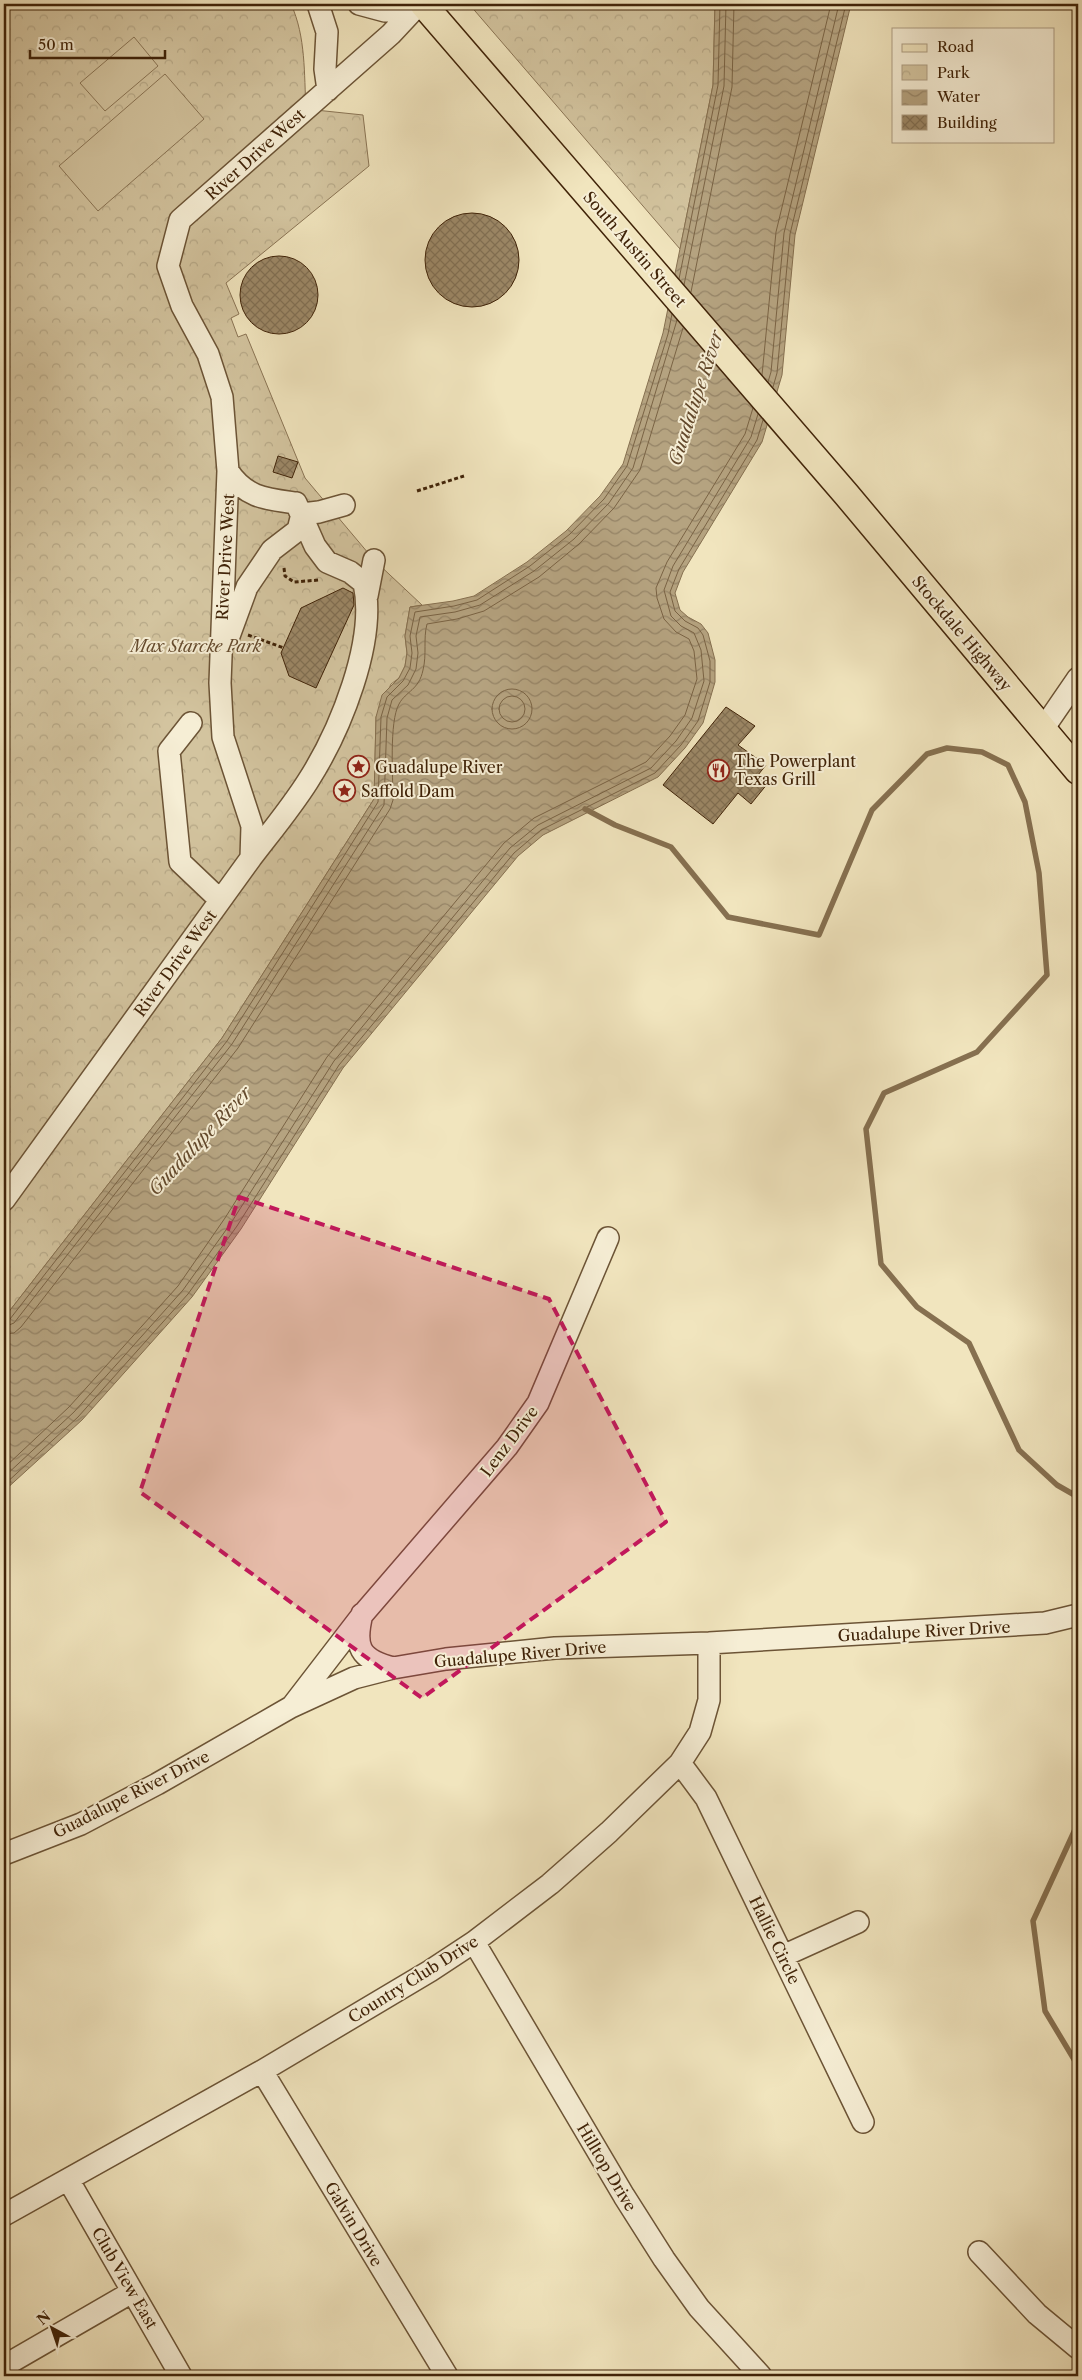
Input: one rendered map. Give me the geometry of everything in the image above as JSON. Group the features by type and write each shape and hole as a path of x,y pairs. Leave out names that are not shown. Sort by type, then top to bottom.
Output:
{"main road":[{"name":"South Austin Street","path":"419,5 846,494"},
{"name":"Stockdale Highway","path":"846,494 1078,771"}],"street":[{"path":"318,4 327,32 325,69 328,90"},
{"path":"360,4 385,11 419,5"},
{"name":"River Drive West","path":"4,1200 251,858 252,826 223,736 220,658 228,471 222,397 208,354 182,306 168,266 180,220 391,34 419,5"},
{"path":"228,471 238,484 257,497 296,503 315,546 327,562 350,572 362,569 374,560 367,596 367,624 362,654 339,721 308,780 251,858"},
{"path":"302,514 326,511 344,505"},
{"path":"220,658 247,587 272,550 298,530 302,514"},
{"path":"1043,729 1078,678"},
{"path":"191,724 169,751 180,862 220,900"},
{"name":"Lenz Drive","path":"291,1707 362,1614 507,1447 538,1403 608,1238"},
{"path":"362,1614 357,1632 360,1649 374,1663 393,1668"},
{"name":"Guadalupe River Drive","path":"4,1854 81,1824 157,1784 291,1707 354,1678 393,1668 446,1659 555,1648 709,1643 1045,1623 1078,1615"},
{"name":"Country Club Drive","path":"4,2215 262,2071 430,1971 474,1942 550,1884 610,1832 680,1763 700,1732 709,1700 709,1643"},
{"name":"Hallie Circle","path":"680,1763 706,1798 864,2122"},
{"path":"783,1956 858,1922"},
{"name":"Hilltop Drive","path":"474,1942 624,2196 664,2259 699,2308 761,2376"},
{"name":"Galvin Drive","path":"262,2071 446,2376"},
{"name":"Club View East","path":"69,2180 181,2376"},
{"path":"979,2252 1037,2314 1078,2348"},
{"path":"4,2366 132,2292"}],"path":[{"path":"417,491 464,476"},
{"path":"287,564 283,571 288,580 294,582 324,581"},
{"path":"231,630 284,648"}],"highlighted area":[{"path":"239,1197 549,1299 666,1522 422,1698 140,1492"}],"green space":[{"name":"Max Starcke Park","path":"4,4 291,4 302,42 306,109 363,115 369,166 226,283 239,314 231,318 238,337 246,334 305,478 374,560 422,605 410,607 405,636 407,653 405,666 399,678 391,684 376,717 374,799 222,1038 4,1318"},
{"path":"469,4 715,4 713,85 680,249"},
{"path":"134,37 158,66 105,111 80,83"},
{"path":"165,74 204,119 98,211 59,166"}],"water":[{"path":"715,4 851,4 795,235 782,375 762,442 683,572 675,593 680,610 701,624 708,633 715,660 715,682 703,723 685,748 658,777 543,835 518,856 343,1068 241,1229 192,1297 82,1420 4,1491 4,1318 222,1038 374,799 376,717 382,695 399,678 405,666 407,653 405,636 410,607 474,596 527,562 566,531 600,496 623,464 663,333 713,85"}],"building":[{"path":"472,213 490,216 505,227 516,242 519,260 516,278 505,293 490,304 472,307 454,304 439,293 428,278 425,260 428,242 439,227 454,216"},
{"path":"271,256 287,256 301,262 312,273 318,287 318,303 312,317 301,328 287,334 271,334 257,328 246,317 240,303 240,287 246,273 257,262"},
{"path":"278,456 298,462 292,478 273,472"},
{"path":"343,588 353,593 354,605 316,688 289,676 281,653 301,608"},
{"name":"The Powerplant Texas Grill","path":"726,707 755,726 738,745 766,765 758,775 768,783 751,804 738,793 713,824 663,785"}],"waterway":[{"path":"585,809 615,825 671,847 728,917 819,935 872,810 927,754 947,748 982,752 1008,765 1025,802 1039,873 1047,975 977,1052 884,1093 866,1129 881,1264 917,1307 969,1343 1019,1450 1057,1485 1078,1497"},
{"path":"1078,1823 1033,1921 1045,2011 1078,2066"}],"place":[{"name":"Guadalupe River","path":"359,767"},
{"name":"The Powerplant Texas Grill","path":"718,770"},
{"name":"Saffold Dam","path":"345,791"}]}
